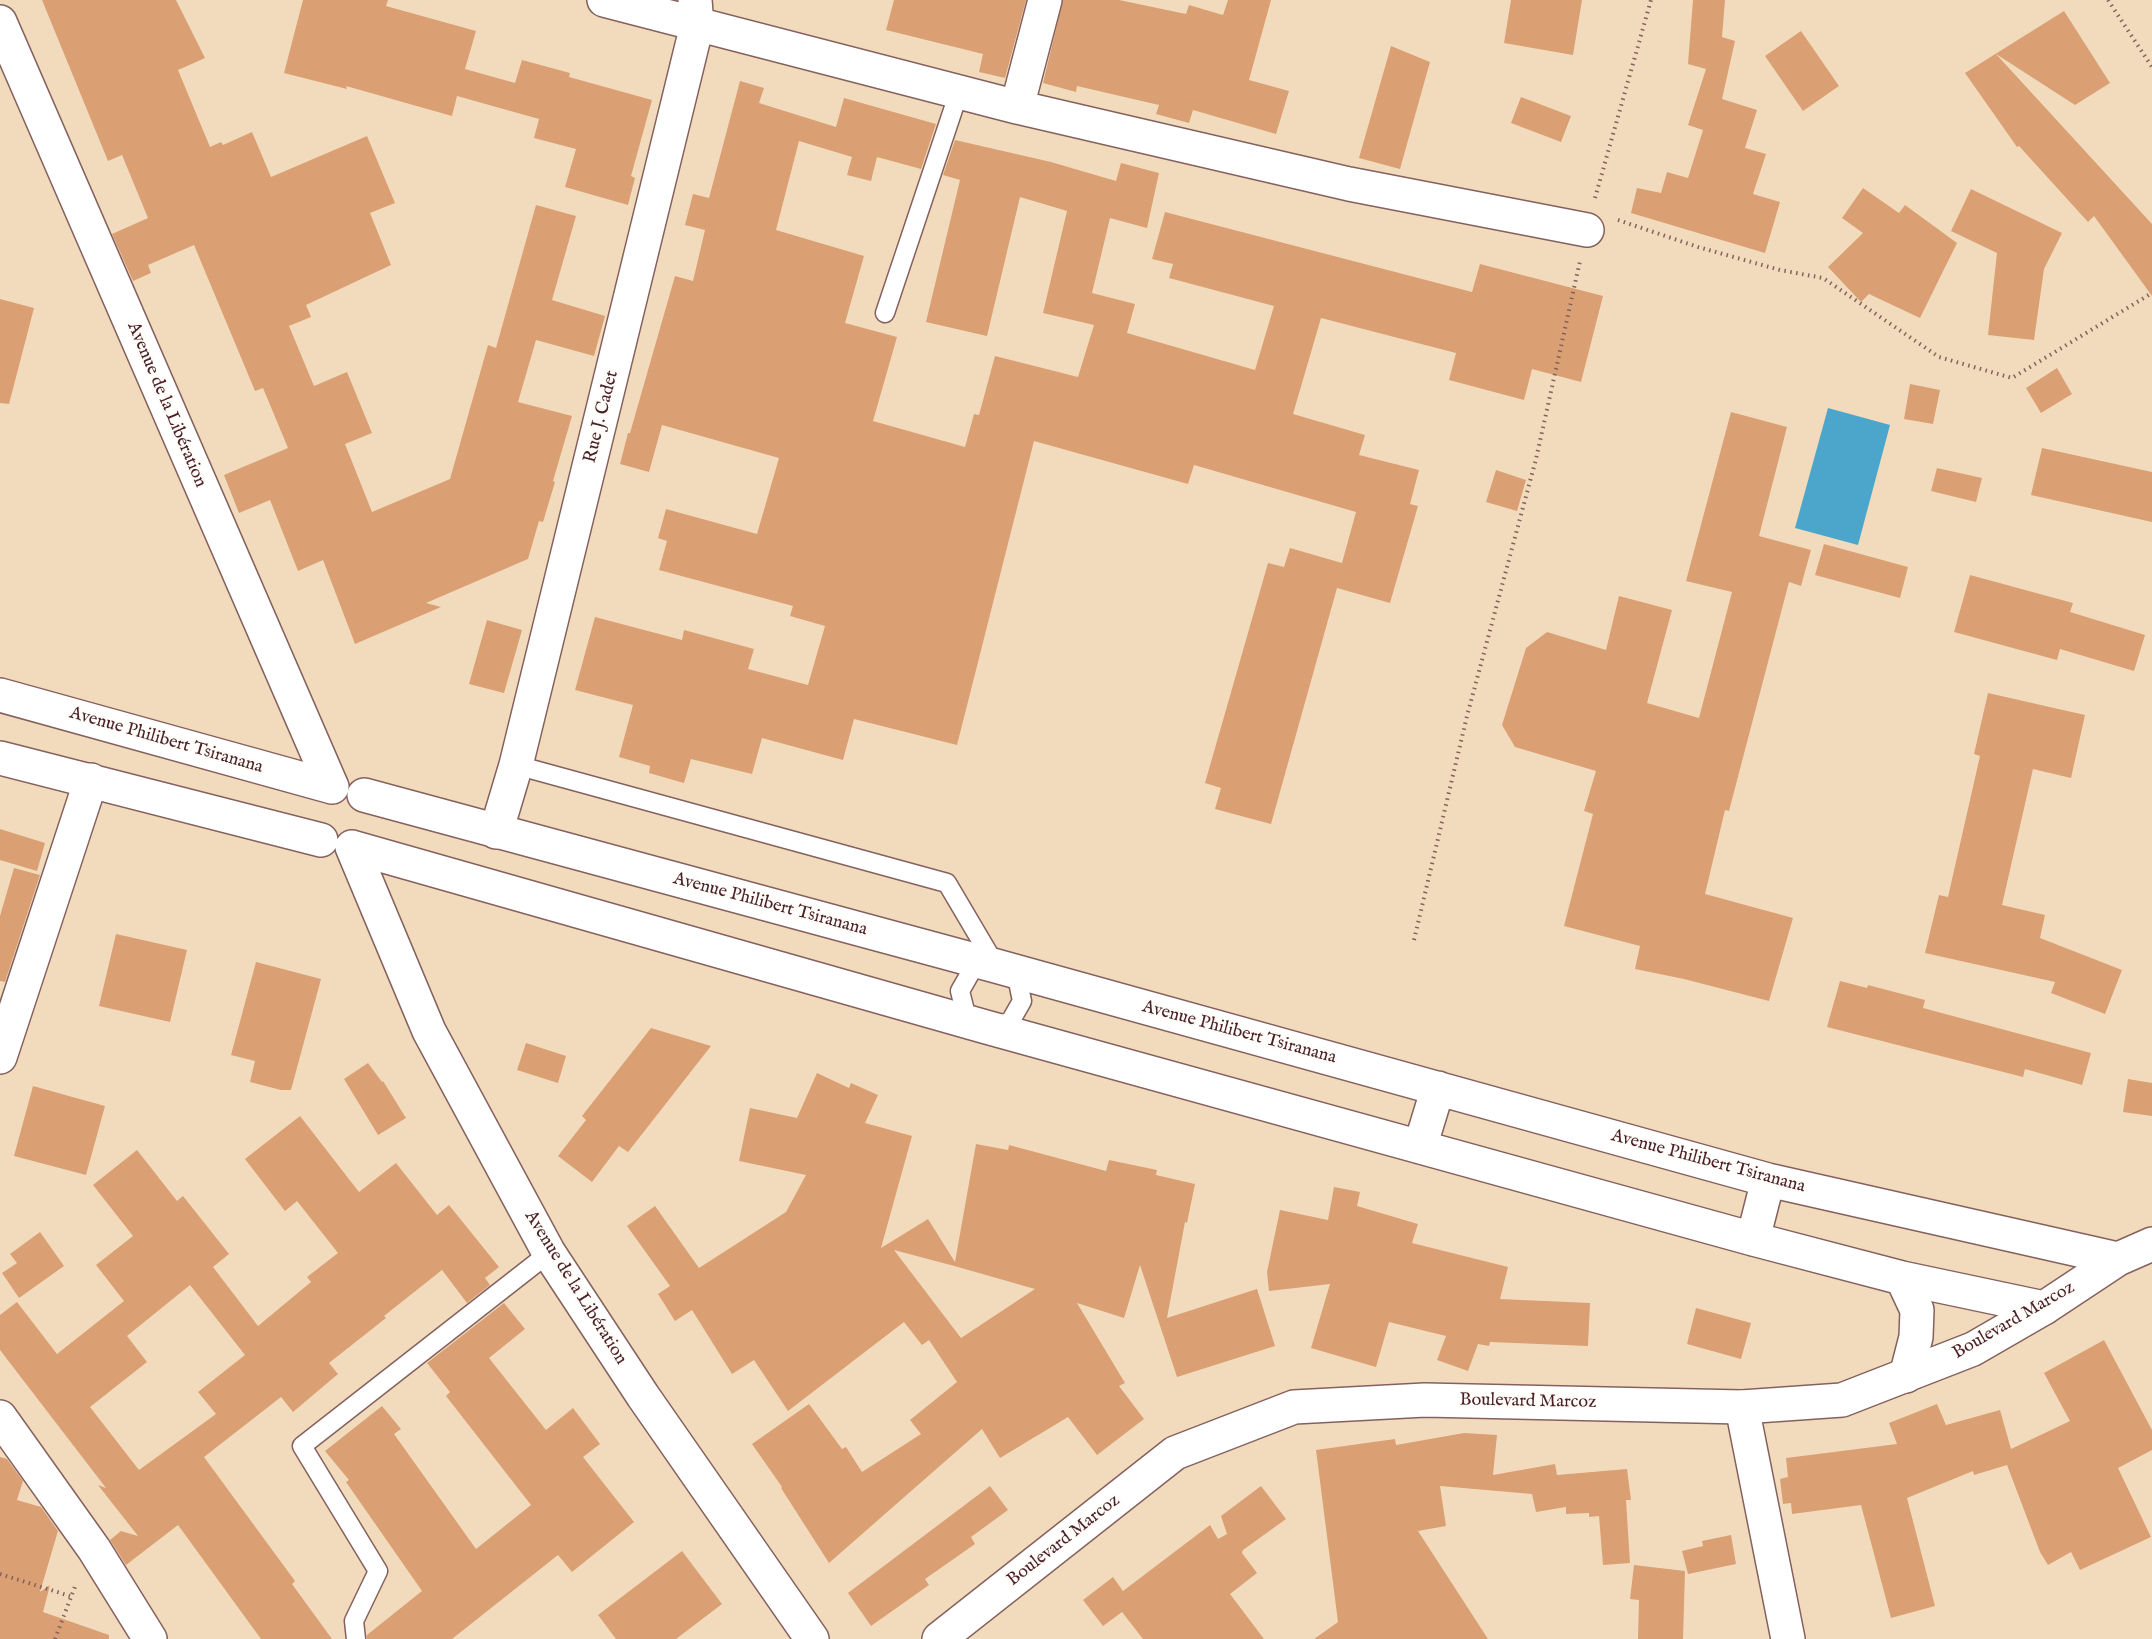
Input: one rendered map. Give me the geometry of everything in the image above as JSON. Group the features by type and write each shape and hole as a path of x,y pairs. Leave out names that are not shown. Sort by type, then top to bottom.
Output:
{"main road":[{"path":"604,0 696,12 959,92 1348,184 1589,220"},
{"path":"1017,107 1045,0"},
{"name":"Rue J. Cadet","path":"496,831 516,765 696,12"},
{"name":"Avenue de la Libération","path":"0,22 332,787"},
{"name":"Avenue Philibert Tsiranana","path":"0,695 332,787"},
{"path":"0,758 321,840 331,846 352,847 986,1027 1753,1239 1902,1278 2044,1308"},
{"path":"0,1057 8,1010 90,780"},
{"path":"321,840 312,824 313,804 321,794 332,787 343,785 354,788 364,795 373,810 371,830 363,840 352,847"},
{"name":"Avenue Philibert Tsiranana","path":"364,795 996,966 1768,1180 2118,1259"},
{"name":"Avenue de la Libération","path":"352,847 429,1031 549,1253 643,1396 812,1639"},
{"path":"1420,1147 1438,1088"},
{"path":"1753,1239 1768,1180"},
{"name":"Boulevard Marcoz","path":"939,1639 1175,1453 1294,1407 1425,1400 1742,1407 1842,1400 1973,1349 2044,1308 2118,1259 2152,1244"},
{"path":"1902,1278 1917,1310 1916,1337 1906,1376"},
{"path":"1742,1407 1788,1639"},
{"path":"0,1417 94,1549 150,1639"}],"lane":[{"path":"885,314 959,92"},
{"path":"516,765 947,883 996,966 1017,977 1022,1001 1010,1022 986,1027 966,1015 960,991 972,970 996,966"},
{"path":"356,1639 354,1621 378,1571 302,1446 549,1253"}],"path":[{"path":"1414,940 1467,716 1536,459 1589,220 1652,0"},
{"path":"2108,0 2152,67"},
{"path":"1589,220 1780,270 1823,278 1939,357 2012,378 2152,293"},
{"path":"55,1639 70,1596 94,1549"},
{"path":"0,1574 70,1596"}],"water":[{"path":"1828,408 1890,425 1858,545 1795,528"}],"building":[{"path":"42,0 176,0 205,58 178,70 210,147 221,142 223,145 252,132 271,177 367,136 395,203 370,213 391,265 306,305 311,317 289,326 314,386 347,372 372,433 345,444 372,512 450,479 488,345 496,348 536,205 576,216 552,300 605,316 594,356 536,340 518,402 572,416 543,522 539,521 528,559 426,603 441,607 355,644 323,560 298,571 270,500 239,513 224,475 288,448 263,388 255,391 194,245 148,265 151,273 133,281 112,234 148,218 122,155 108,161"},
{"path":"303,0 388,0 386,6 476,31 465,69 515,83 522,60 570,73 569,77 652,100 631,176 635,178 628,205 565,187 576,149 534,138 539,119 457,96 452,116 346,86 347,89 284,73"},
{"path":"894,0 1026,0 1005,78 979,72 983,54 886,30"},
{"path":"1063,0 1119,0 1186,14 1189,5 1223,15 1228,0 1271,0 1249,80 1289,91 1276,134 1193,110 1189,123 1156,114 1159,105 1077,86 1076,92 1043,83"},
{"path":"1511,0 1582,0 1573,55 1504,43"},
{"path":"1693,0 1725,0 1722,37 1735,41 1722,99 1757,110 1745,148 1766,154 1753,194 1780,202 1765,253 1631,213 1637,188 1661,193 1667,172 1688,178 1703,130 1688,125 1706,69 1688,64"},
{"path":"2064,11 2110,83 2075,105 1996,54 2152,224 2152,296 2094,216 2088,222 2019,146 2017,147 1965,73"},
{"path":"1801,31 1839,86 1803,111 1765,56"},
{"path":"1391,46 1430,62 1400,169 1359,158"},
{"path":"740,81 764,88 759,103 836,127 844,98 936,124 921,169 877,157 871,181 847,175 852,157 799,141 776,230 864,256 845,323 897,337 873,421 965,447 974,414 979,415 995,356 1078,377 1094,325 1043,313 1067,211 1020,197 987,336 926,322 960,180 943,175 955,140 1051,162 1116,181 1121,163 1159,173 1147,228 1110,218 1092,293 1135,304 1127,333 1255,370 1274,306 1169,278 1173,264 1152,259 1165,212 1472,292 1480,264 1603,296 1581,382 1532,369 1524,400 1449,380 1456,353 1321,318 1293,414 1365,435 1359,455 1419,470 1410,504 1418,506 1390,603 1337,588 1271,824 1215,809 1221,788 1205,783 1268,563 1284,567 1290,548 1342,563 1356,512 1194,465 1188,484 1034,441 957,745 854,719 843,760 762,738 752,774 691,759 684,783 649,773 650,766 619,757 633,705 575,690 595,617 682,640 684,630 754,649 748,669 808,685 825,626 790,616 793,606 659,570 667,541 658,538 666,509 757,534 779,458 662,425 649,472 620,464 675,276 693,281 705,230 685,225 693,194 709,198"},
{"path":"1521,97 1571,116 1561,142 1511,123"},
{"path":"1863,188 1899,213 1905,205 1957,243 1920,318 1869,294 1861,302 1828,267 1863,233 1842,218"},
{"path":"1971,189 2062,233 2044,269 2034,340 1988,335 1997,253 1951,231"},
{"path":"0,299 34,308 9,404 0,403"},
{"path":"2057,368 2072,394 2041,413 2026,388"},
{"path":"1910,384 1940,390 1933,424 1904,419"},
{"path":"1731,412 1787,427 1759,536 1811,550 1801,586 1789,582 1729,811 1725,810 1705,894 1793,918 1769,1001 1635,969 1640,946 1564,926 1593,814 1584,811 1596,771 1515,747 1502,725 1526,648 1547,632 1606,650 1619,596 1672,610 1647,703 1699,718 1732,592 1686,581"},
{"path":"2042,448 2152,472 2152,522 2031,495"},
{"path":"1937,468 1982,478 1976,502 1931,491"},
{"path":"1496,470 1526,480 1517,511 1486,502"},
{"path":"1824,544 1908,567 1900,598 1815,575"},
{"path":"1970,575 2073,603 2070,612 2145,635 2134,671 2060,649 2057,660 1954,632"},
{"path":"487,620 522,630 504,693 469,684"},
{"path":"1988,693 2085,715 2071,778 2033,769 2002,905 2045,915 2040,938 2122,970 2105,1014 2051,993 2055,982 1925,953 1939,895 1948,897 1980,756 1974,754"},
{"path":"0,829 45,843 37,871 0,860"},
{"path":"14,868 40,875 5,982 0,981 0,916"},
{"path":"116,934 187,950 170,1022 99,1006"},
{"path":"256,962 321,979 291,1090 281,1090 250,1082 255,1061 231,1055"},
{"path":"1840,981 1867,988 1868,985 1925,1000 1923,1008 2091,1053 2082,1085 2025,1069 2023,1077 1827,1027"},
{"path":"651,1028 711,1046 628,1152 619,1146 592,1182 558,1156 586,1120 582,1116"},
{"path":"526,1043 566,1056 558,1083 517,1070"},
{"path":"368,1063 383,1081 406,1118 378,1135 344,1079"},
{"path":"817,1073 849,1088 851,1083 878,1095 865,1123 912,1136 881,1248 928,1219 955,1262 976,1144 1008,1150 1009,1145 1106,1171 1109,1160 1157,1170 1156,1175 1195,1184 1187,1223 1185,1222 1167,1318 1257,1289 1275,1346 1177,1377 1140,1265 1124,1318 1077,1303 1125,1383 1119,1386 1144,1419 1097,1455 1068,1417 1000,1458 982,1429 829,1563 782,1487 752,1444 809,1404 842,1449 846,1447 862,1472 921,1434 910,1420 957,1382 929,1340 922,1345 904,1322 788,1411 754,1360 732,1374 692,1310 675,1321 658,1294 670,1286 627,1226 655,1206 699,1268 786,1212 806,1175 739,1161 750,1108 797,1118","holes":["894,1250 1035,1289 961,1338"]},
{"path":"2128,1079 2152,1083 2152,1116 2123,1112"},
{"path":"33,1086 105,1106 86,1175 14,1156"},
{"path":"300,1116 359,1192 396,1163 437,1215 449,1205 499,1267 485,1278 490,1285 467,1303 442,1270 329,1363 338,1374 293,1412 281,1397 204,1457 295,1581 292,1584 332,1639 261,1639 178,1525 126,1565 110,1540 121,1531 138,1536 98,1485 106,1488 0,1350 0,1315 17,1302 57,1354 124,1301 96,1265 133,1236 93,1185 137,1150 177,1201 183,1196 229,1254 213,1267 258,1326 311,1282 307,1277 338,1253 297,1201 285,1211 245,1159","holes":["190,1285 245,1355 198,1392 216,1414 139,1470 90,1407 147,1362 127,1336"]},
{"path":"1334,1187 1360,1192 1357,1206 1418,1224 1412,1243 1508,1267 1500,1299 1590,1303 1588,1346 1490,1342 1489,1346 1478,1344 1468,1371 1437,1360 1446,1336 1389,1322 1376,1367 1311,1348 1330,1284 1269,1291 1267,1272 1280,1210 1328,1220"},
{"path":"40,1232 64,1266 19,1298 2,1273 17,1263 10,1254"},
{"path":"504,1303 525,1329 489,1358 546,1430 573,1408 600,1444 583,1457 634,1522 572,1572 558,1555 452,1639 367,1639 367,1635 422,1591 346,1482 349,1480 325,1451 382,1406 401,1429 394,1434 476,1549 531,1505 446,1396 450,1392 427,1363"},
{"path":"1696,1308 1751,1323 1741,1359 1687,1344"},
{"path":"2104,1340 2152,1430 2152,1450 2118,1468 2151,1537 2080,1570 2071,1552 2048,1565 2040,1552 2007,1465 1974,1475 1973,1471 1907,1498 1935,1606 1891,1618 1861,1505 1792,1514 1791,1503 1783,1504 1780,1479 1788,1477 1786,1458 1897,1444 1889,1423 1937,1404 1946,1425 2000,1410 2011,1449 2070,1421 2044,1373"},
{"path":"1464,1433 1497,1435 1493,1475 1555,1464 1557,1475 1627,1469 1631,1500 1626,1500 1630,1563 1603,1565 1599,1516 1589,1517 1589,1513 1566,1514 1566,1507 1536,1512 1532,1494 1440,1486 1446,1526 1418,1531 1488,1639 1314,1639 1338,1622 1316,1450 1395,1439 1396,1445"},
{"path":"0,1457 7,1459 23,1481 17,1500 41,1507 58,1531 40,1592 50,1585 43,1612 109,1635 109,1639 0,1639"},
{"path":"990,1486 1008,1510 971,1537 975,1544 925,1579 929,1585 871,1626 848,1593"},
{"path":"1261,1486 1286,1519 1243,1550 1242,1553 1257,1573 1230,1594 1264,1639 1143,1639 1122,1612 1103,1626 1083,1600 1113,1577 1123,1591 1210,1525 1218,1539 1227,1534 1221,1516"},
{"path":"1731,1535 1736,1564 1688,1574 1682,1551 1703,1546 1702,1541"},
{"path":"682,1551 722,1604 676,1639 616,1639 598,1615"},
{"path":"1634,1565 1685,1571 1683,1639 1638,1639 1639,1600 1630,1599"}]}
